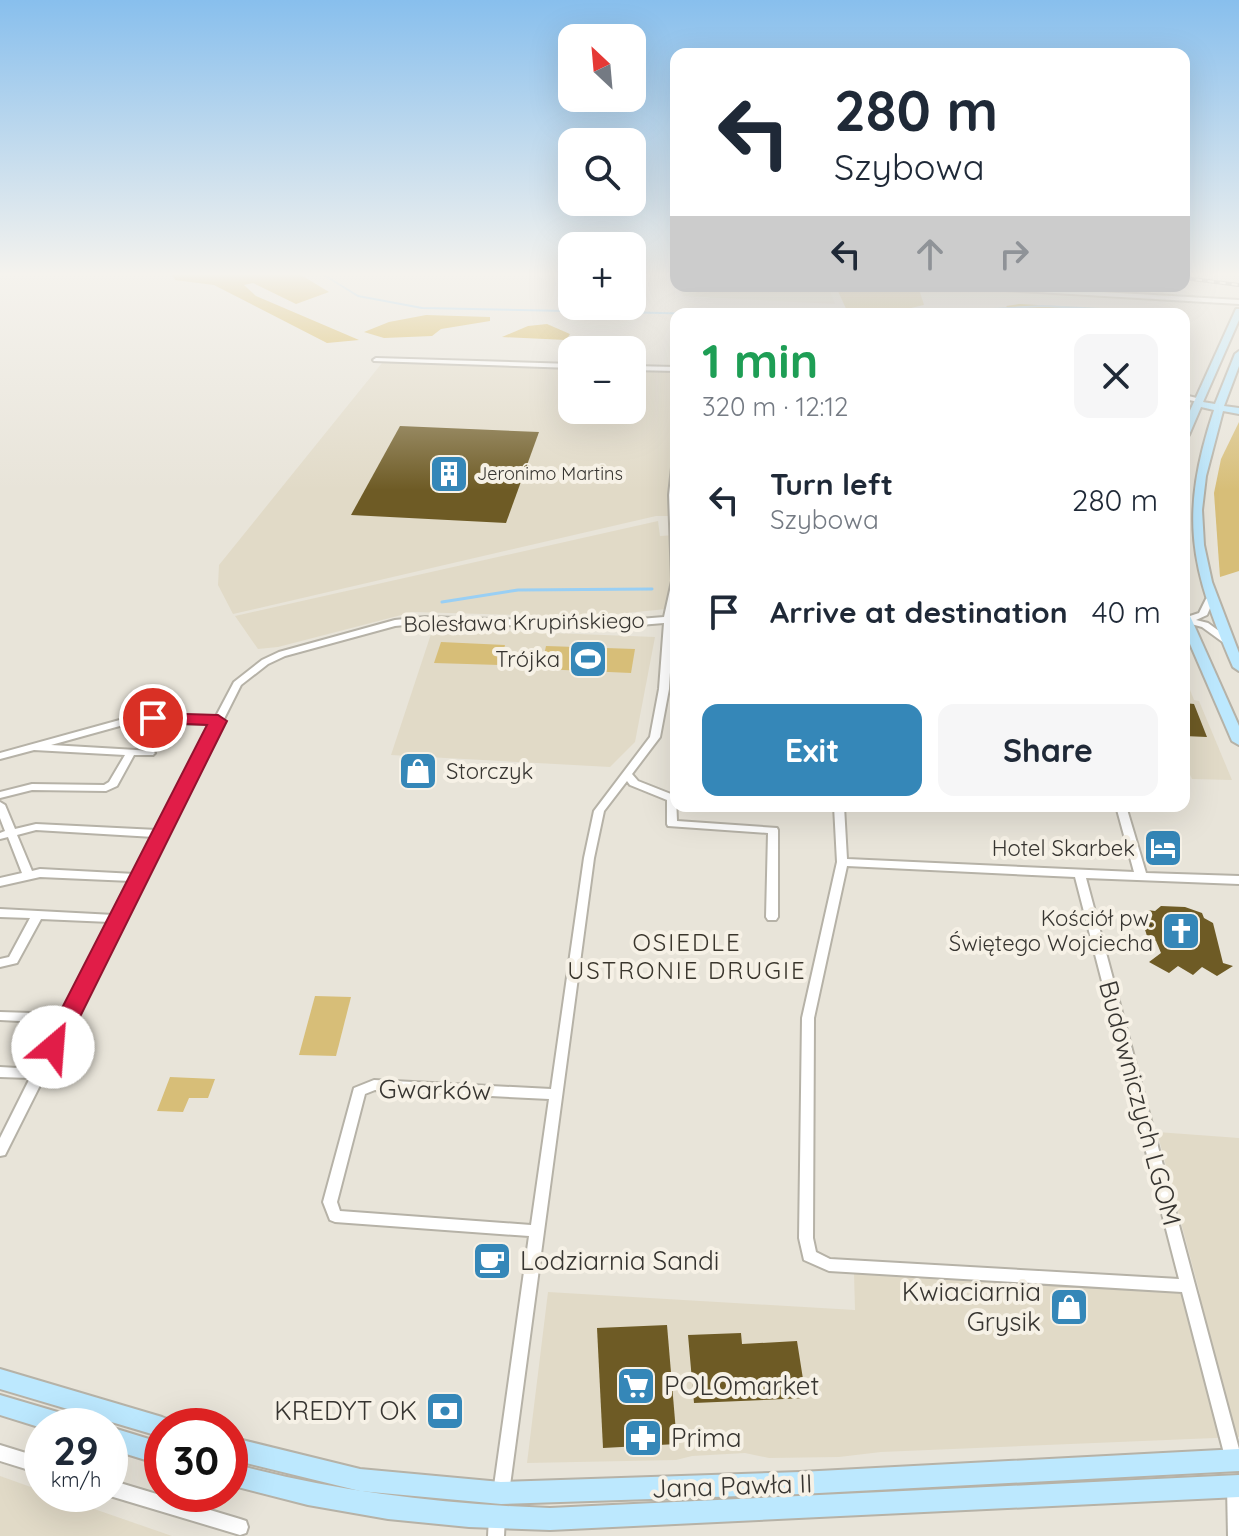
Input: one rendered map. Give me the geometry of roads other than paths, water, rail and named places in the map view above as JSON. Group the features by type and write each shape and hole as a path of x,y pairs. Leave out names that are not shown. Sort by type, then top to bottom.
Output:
{"main road":[{"path":"1190,421 1223,347"},
{"path":"1239,354 1219,405 1197,484 1196,510 1204,579 1239,667"},
{"path":"1198,402 1239,408"},
{"path":"1190,630 1239,741"},
{"path":"0,1379 144,1422"},
{"path":"0,1405 24,1412"},
{"name":"Jana Pawła II","path":"248,1452 360,1480 501,1493 814,1483 1236,1460"},
{"path":"1236,1460 1237,1486"},
{"name":"Jana Pawła II","path":"248,1478 342,1500 496,1527 575,1518 1237,1486"},
{"path":"496,1527 501,1493"}],"street":[{"path":"376,360 558,366"},
{"path":"646,368 670,369"},
{"path":"1190,401 1198,402"},
{"path":"1190,618 1203,615 1210,599"},
{"name":"Bolesława Krupińskiego","path":"2,1143 237,684 257,666 282,654 380,626 425,620 543,625 670,619"},
{"path":"1190,620 1205,625 1227,641"},
{"path":"501,1493 579,923 599,811 655,737 670,636"},
{"path":"0,756 127,721 218,721"},
{"path":"34,746 150,753"},
{"path":"0,795 38,786 106,788 113,784 131,752"},
{"path":"627,774 634,783 670,797"},
{"path":"0,805 28,874"},
{"path":"672,812 672,824 773,830 772,917"},
{"path":"839,812 842,862 808,1018 806,1238 809,1256 829,1265 1189,1286"},
{"path":"1123,812 1141,876"},
{"path":"0,836 40,827 161,834"},
{"path":"842,862 1239,880"},
{"path":"0,882 28,874 139,878"},
{"name":"Budowniczych LGOM","path":"1080,874 1236,1460"},
{"path":"0,913 118,919"},
{"path":"0,963 13,960 37,915"},
{"path":"0,1016 67,1019"},
{"path":"0,1072 40,1074"},
{"name":"Gwarków","path":"538,1231 335,1216 330,1202 359,1091 374,1085 557,1094"},
{"path":"0,1453 24,1460"},
{"path":"1236,1536 1237,1486"},
{"path":"128,1493 240,1527"}],"waterway":[{"path":"442,602 518,590 652,589"}],"place":[{"name":"Jeronimo Martins","path":"449,474"},
{"name":"Trójka","path":"588,659"},
{"name":"Storczyk","path":"418,771"},
{"name":"Hotel Skarbek","path":"1163,848"},
{"name":"Kościół pw. Świętego Wojciecha","path":"1181,931"},
{"name":"Lodziarnia Sandi","path":"492,1261"},
{"name":"Kwiaciarnia Grysik","path":"1069,1307"},
{"name":"POLOmarket","path":"636,1386"},
{"name":"KREDYT OK","path":"445,1411"},
{"name":"Prima","path":"643,1438"}],"district":[{"name":"OSIEDLE USTRONIE DRUGIE","path":"687,957"}]}
